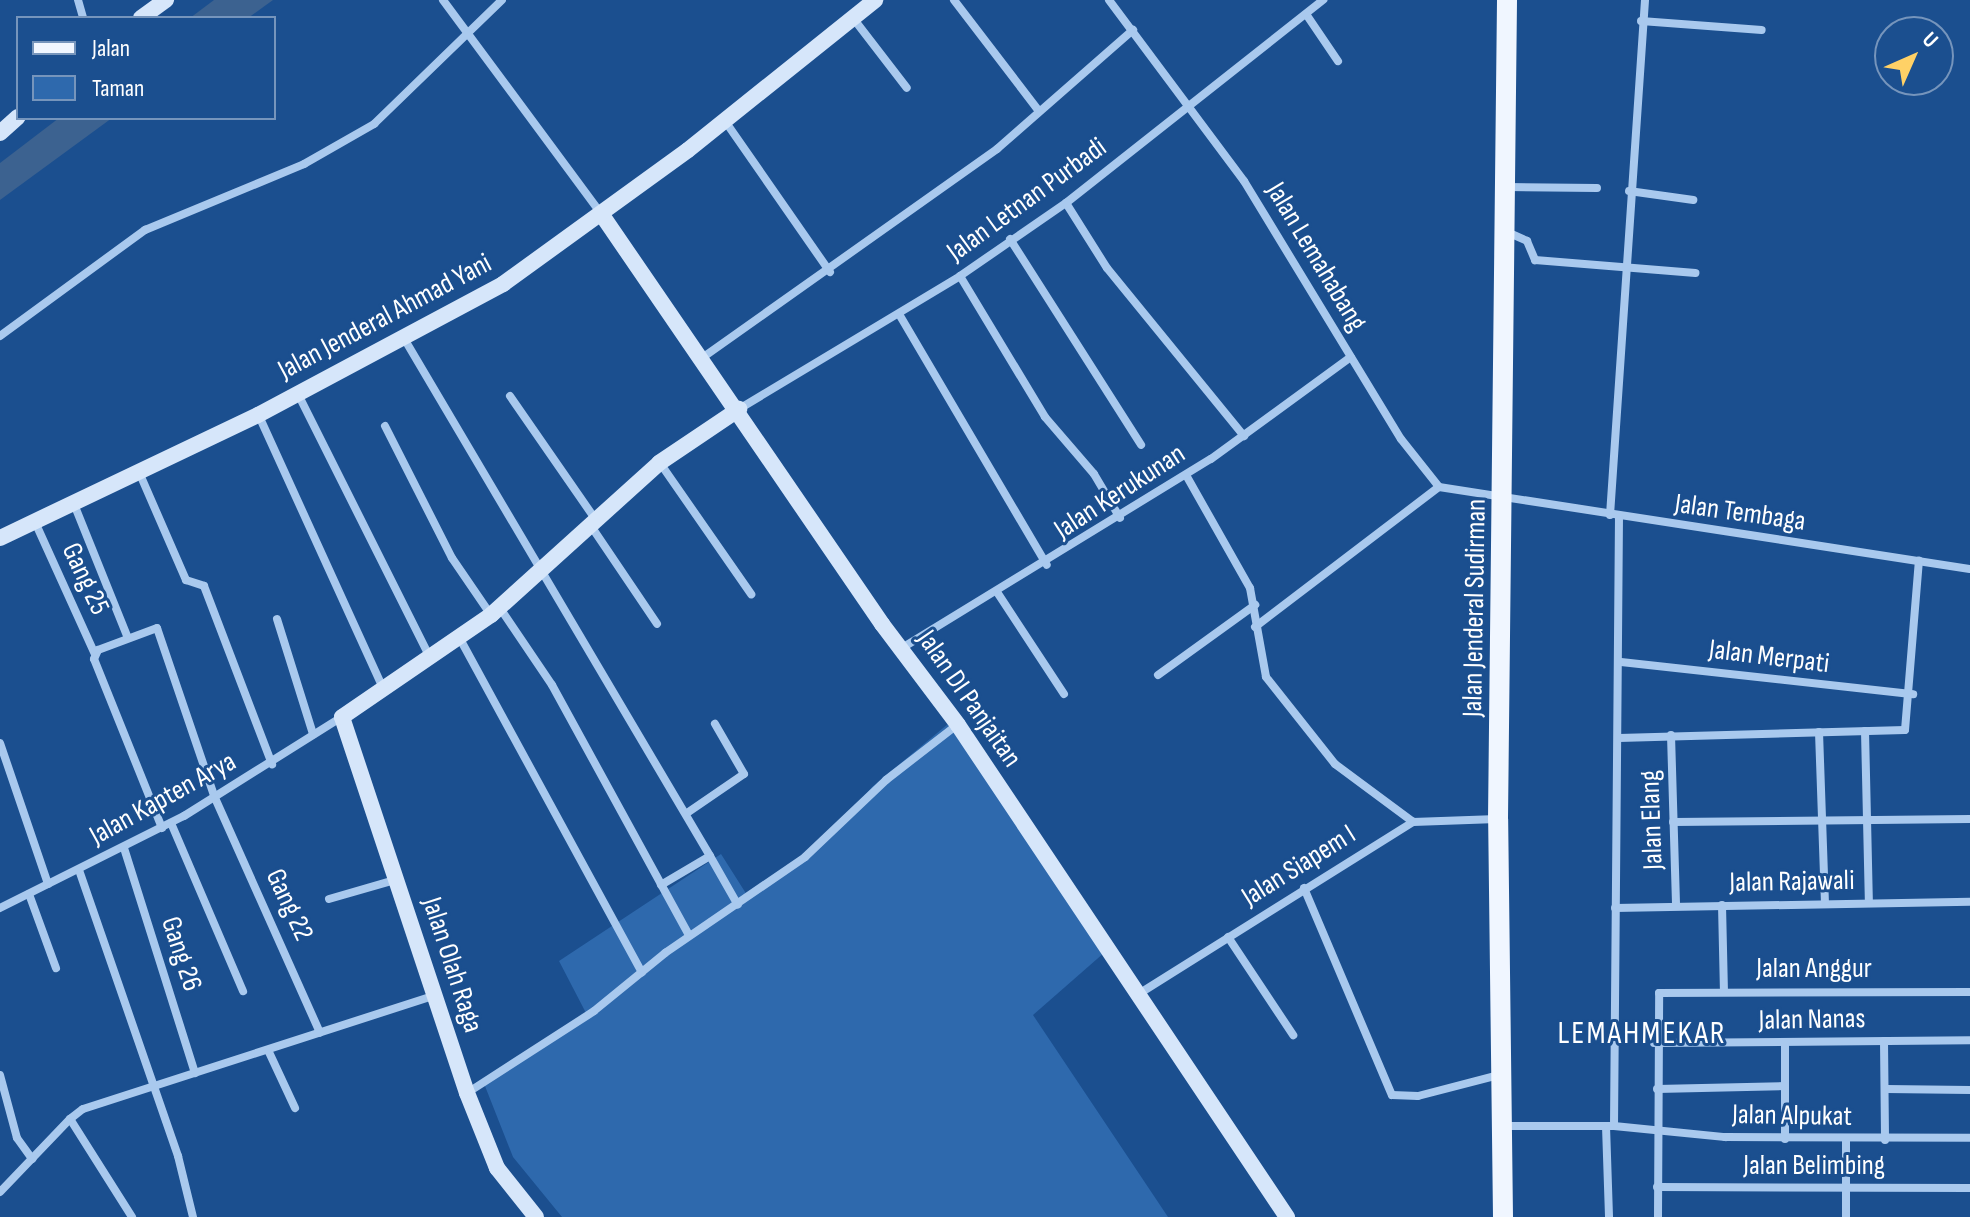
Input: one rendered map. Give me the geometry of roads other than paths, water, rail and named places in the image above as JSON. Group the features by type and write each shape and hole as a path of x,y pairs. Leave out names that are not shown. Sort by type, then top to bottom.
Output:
{"main road":[{"name":"Jalan Jenderal Sudirman","path":"1503,1217 1498,819 1506,497 1507,0"}],"street":[{"path":"144,16 166,0"},
{"path":"443,0 602,215"},
{"path":"0,336 145,230 304,164 374,124 471,37 502,0"},
{"name":"Jalan Jenderal Ahmad Yani","path":"0,538 258,415 405,340 503,284 602,215 875,0"},
{"path":"954,0 1039,111"},
{"name":"Jalan Lemahabang","path":"1109,0 1191,106 1418,465 1439,487"},
{"path":"1305,0 1308,11 1338,61"},
{"name":"Jalan Letnan Purbadi","path":"739,409 960,276 1066,203 1323,0"},
{"path":"1609,1217 1621,662 1614,516 1629,191 1645,0"},
{"path":"852,18 907,88"},
{"path":"1641,21 1762,30"},
{"path":"702,358 830,272 1039,111 1133,30"},
{"path":"0,133 16,119"},
{"path":"725,121 830,272"},
{"path":"1507,187 1597,188"},
{"path":"1629,191 1693,200"},
{"path":"1066,203 1107,268 1244,436"},
{"name":"Jalan DI Panjaitan","path":"602,215 958,725 1287,1217"},
{"path":"1507,232 1527,241 1535,260 1695,273"},
{"path":"1010,239 1141,445"},
{"path":"960,276 1045,417 1094,474 1120,518"},
{"path":"899,314 1047,565"},
{"path":"405,340 537,573 687,813 738,905"},
{"name":"Jalan Kerukunan","path":"902,648 1047,565 1120,518 1244,436 1351,357"},
{"path":"298,394 431,660"},
{"path":"510,396 657,624"},
{"path":"342,717 431,660 495,611 659,463 739,409"},
{"path":"258,415 385,691"},
{"path":"385,426 452,558 552,685 689,935"},
{"path":"659,463 751,594"},
{"path":"139,472 186,580 204,586 272,764"},
{"path":"1186,475 1255,605 1255,627 1263,669 1293,715 1335,764 1413,822"},
{"path":"1255,627 1439,487 1506,497"},
{"name":"Jalan Tembaga","path":"1506,497 1970,569"},
{"path":"74,504 128,638 95,654"},
{"name":"Gang 25","path":"35,522 95,654 167,826 243,991"},
{"path":"1619,738 1905,730 1913,694 1919,561"},
{"path":"997,592 1064,694"},
{"path":"1158,675 1255,605"},
{"path":"277,619 313,734"},
{"name":"Gang 22","path":"128,638 157,628 215,798 320,1033"},
{"path":"459,637 642,972"},
{"name":"Jalan Merpati","path":"1621,662 1913,694"},
{"name":"Jalan Kapten Arya","path":"0,908 167,826 272,764 342,717"},
{"name":"Jalan Olah Raga","path":"342,717 437,995 467,1093 497,1168 536,1217"},
{"path":"687,813 744,774 715,724"},
{"path":"467,1093 594,1011 689,935 738,905 831,837 886,780 958,725"},
{"path":"1865,731 1869,902"},
{"path":"1819,732 1825,903"},
{"name":"Jalan Elang","path":"1671,735 1676,905"},
{"path":"0,743 48,884"},
{"name":"Jalan Siapem I","path":"1137,995 1413,822 1498,819"},
{"path":"1673,822 1970,819"},
{"name":"Gang 26","path":"124,848 195,1073"},
{"path":"661,885 710,856"},
{"path":"79,870 155,1089 193,1217"},
{"path":"329,899 396,879"},
{"path":"1304,888 1392,1095 1418,1096 1503,1074"},
{"path":"29,894 56,968"},
{"name":"Jalan Rajawali","path":"1615,908 1970,902"},
{"path":"1722,905 1724,991"},
{"path":"1228,937 1293,1035"},
{"name":"Jalan Anggur","path":"1654,1043 1659,993 1970,992"},
{"path":"0,1192 70,1119 91,1105 155,1089 195,1073 437,995"},
{"name":"Jalan Nanas","path":"1654,1043 1970,1040"},
{"path":"1884,1041 1885,1140"},
{"path":"1654,1043 1658,1217"},
{"path":"1785,1043 1785,1139"},
{"path":"268,1050 295,1108"},
{"path":"0,1075 17,1138 32,1159"},
{"path":"1657,1089 1785,1086"},
{"path":"1886,1089 1970,1090"},
{"path":"70,1119 132,1217"},
{"name":"Jalan Alpukat","path":"1504,1126 1610,1126 1656,1129 1681,1136 1785,1139 1970,1138"},
{"path":"1846,1139 1846,1217"},
{"name":"Jalan Belimbing","path":"1657,1187 1970,1188"}],"district":[{"name":"LEMAHMEKAR","path":"1642,1034"}]}
